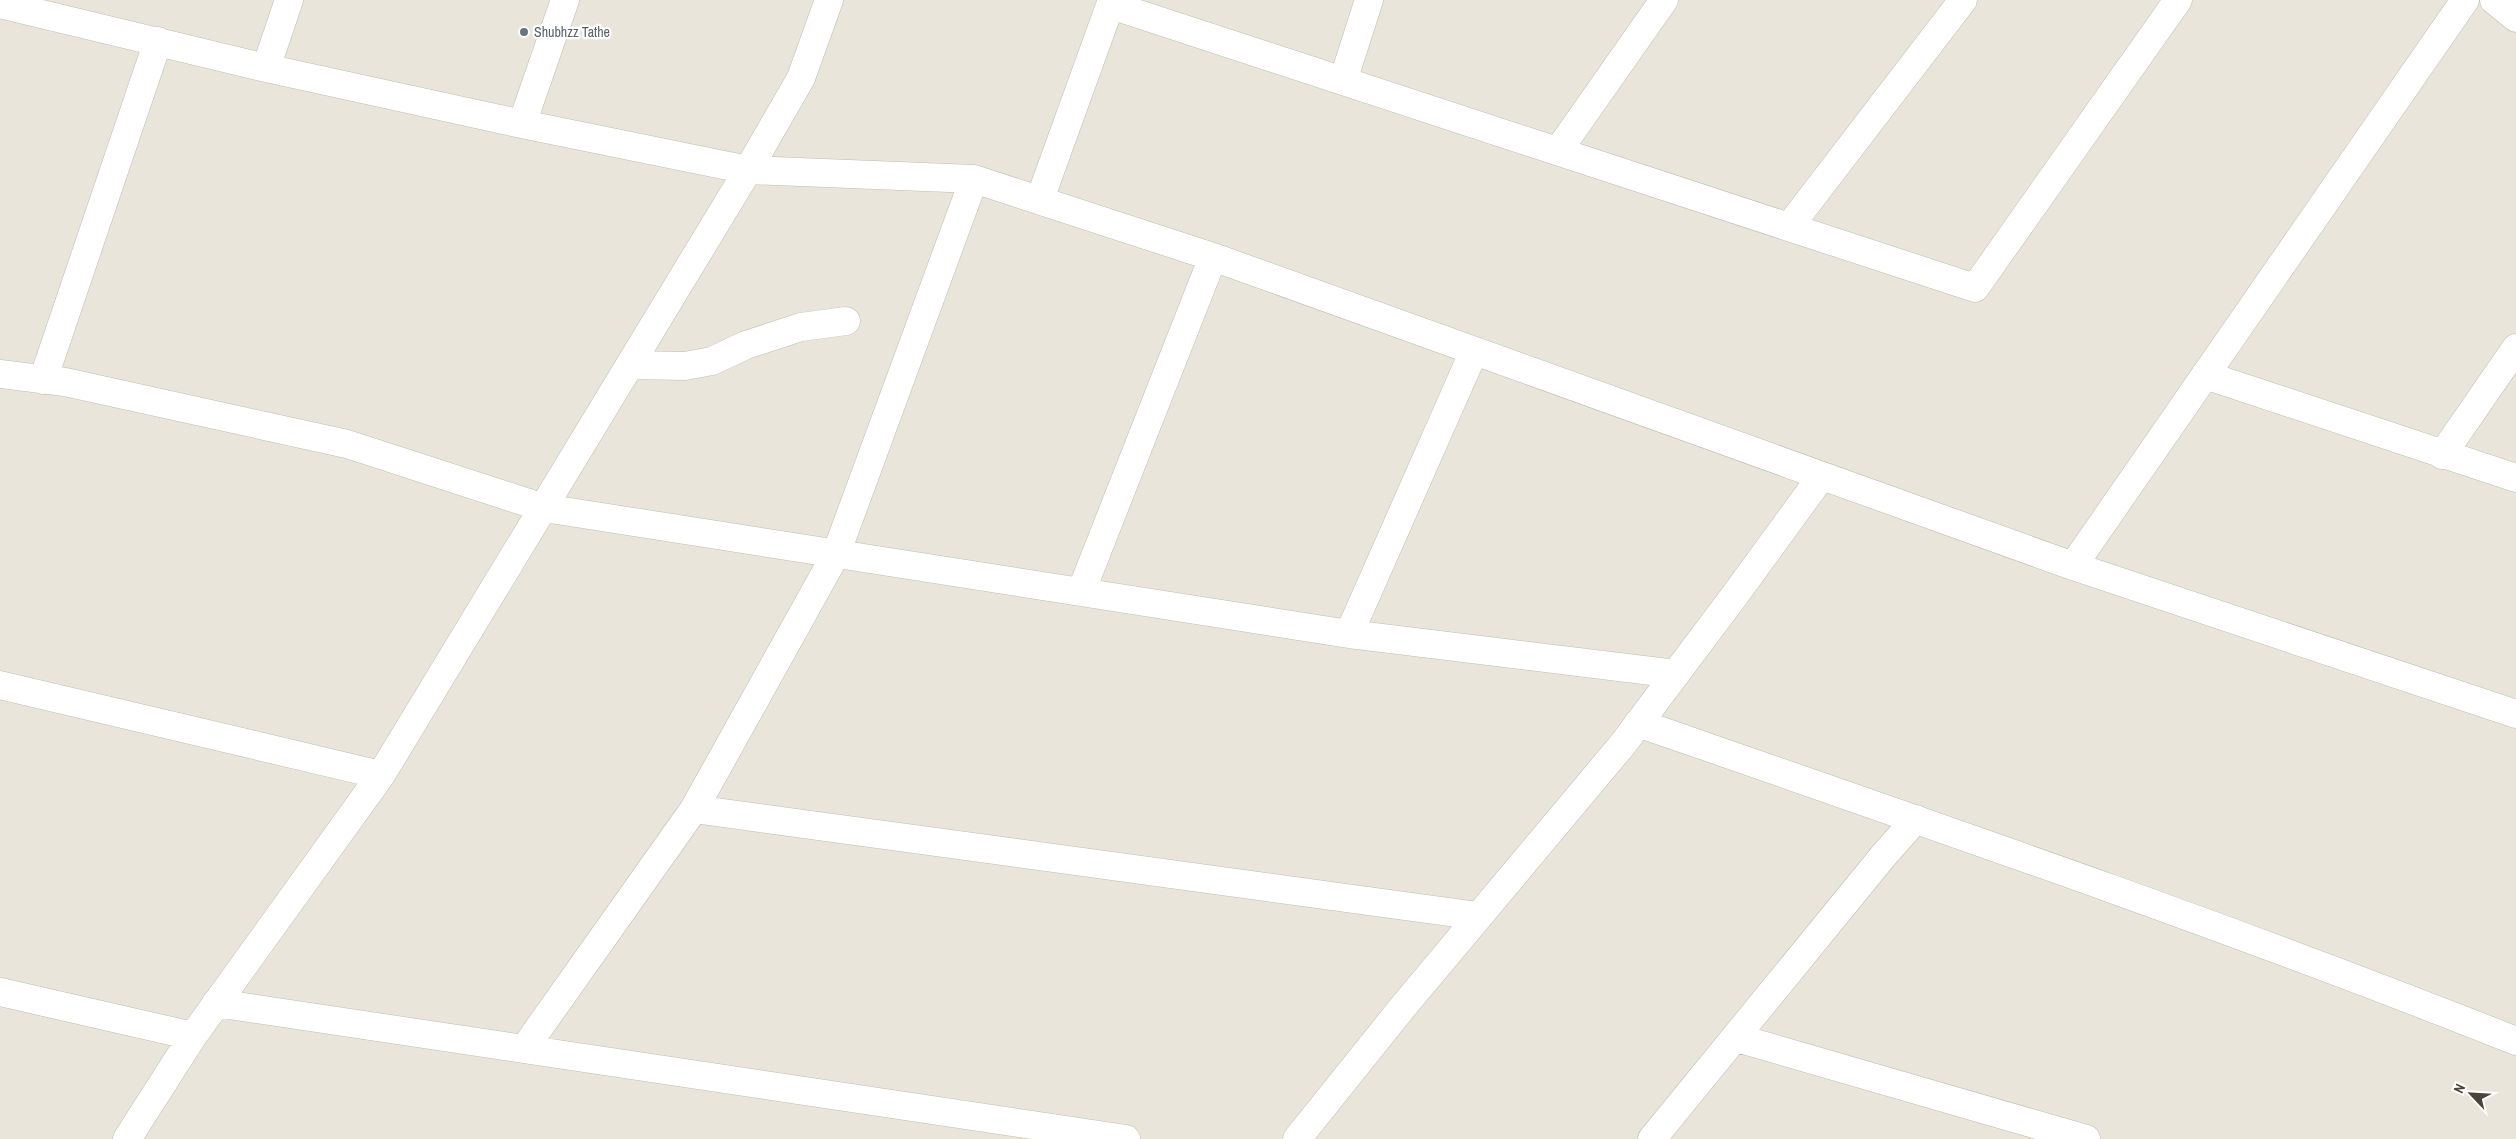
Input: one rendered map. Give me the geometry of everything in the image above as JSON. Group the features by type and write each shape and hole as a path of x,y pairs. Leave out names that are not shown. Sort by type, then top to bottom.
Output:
{"street":[{"path":"266,68 289,0"},
{"path":"522,124 565,0"},
{"path":"127,1139 192,1036 381,775 748,170 801,78 829,0"},
{"path":"1343,81 1369,0"},
{"path":"1558,152 1664,0"},
{"path":"1789,227 1964,0"},
{"path":"1040,199 1111,3 1975,288 2178,0"},
{"path":"2073,566 2465,0"},
{"path":"2494,0 2516,18"},
{"path":"0,4 158,40 266,68 522,124 748,170 974,179 1213,257 2073,566 2516,714"},
{"path":"44,380 158,40"},
{"path":"524,1049 694,809 836,554 974,179"},
{"path":"1081,592 1213,257"},
{"path":"630,365 685,366 712,361 746,345 801,327 846,321"},
{"path":"2442,455 2516,348"},
{"path":"1349,634 1474,351"},
{"path":"0,374 66,382 347,444 544,508 1349,634 1676,674"},
{"path":"2206,375 2442,455 2516,478"},
{"path":"1297,1139 1638,723 1821,477"},
{"path":"0,685 381,775"},
{"path":"1638,723 1916,819 2364,981 2516,1041"},
{"path":"694,809 1478,916"},
{"path":"1652,1139 1737,1038 1884,855 1916,819"},
{"path":"0,992 192,1036"},
{"path":"216,1004 1126,1139"},
{"path":"1737,1038 2086,1139"}],"shaded area":[{"path":"0,0 2516,0 2516,1139 0,1139"}],"place":[{"name":"Shubhzz Tathe","path":"524,32"}]}
